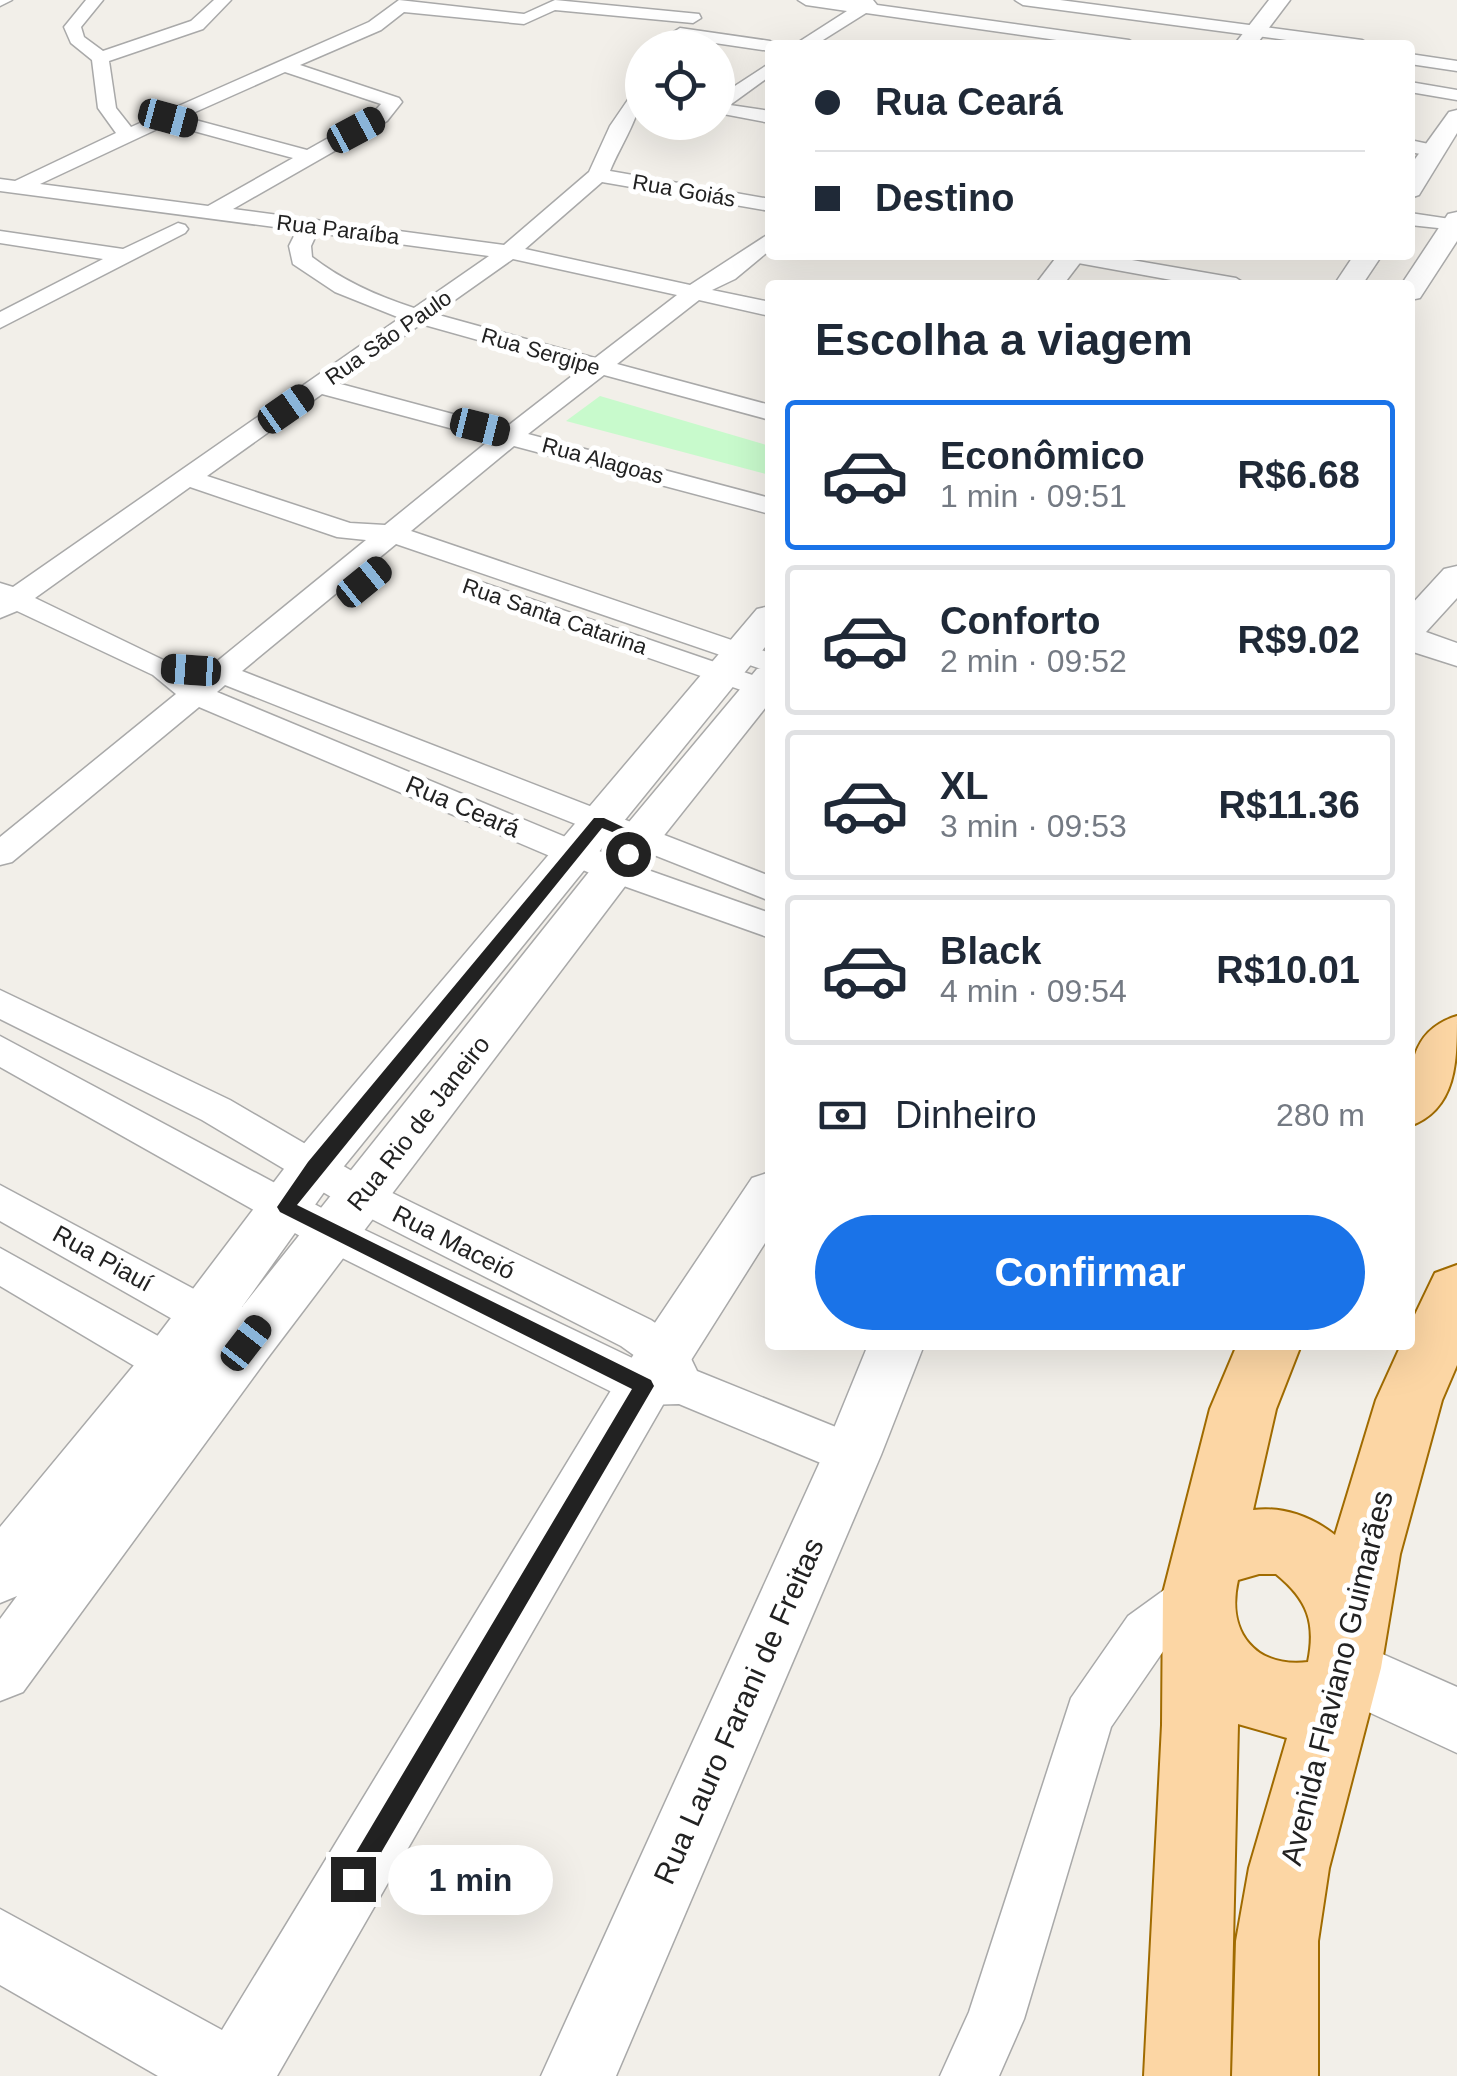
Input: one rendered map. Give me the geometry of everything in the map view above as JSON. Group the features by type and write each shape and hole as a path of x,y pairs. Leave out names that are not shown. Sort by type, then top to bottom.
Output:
{"main road":[{"path":"1415,1097 1457,1036"},
{"name":"Avenida Flaviano Guimarães","path":"1275,2076 1277,1941 1288,1868 1344,1662 1365,1554 1410,1400 1457,1292"},
{"path":"1187,2076 1202,1595 1243,1409 1267,1350"},
{"path":"1262,1540 1298,1549 1326,1570 1344,1662 1310,1702 1247,1690 1228,1678 1202,1595 1240,1542 1262,1540"}],"street":[{"path":"95,0 72,27 77,39 100,58 107,108 127,135"},
{"path":"100,58 198,24 223,0"},
{"path":"683,30 710,0"},
{"path":"806,0 869,4 1095,40"},
{"path":"1024,0 1297,40"},
{"path":"1258,37 1280,0"},
{"path":"1258,37 1304,0"},
{"path":"1005,40 1051,2"},
{"path":"9,186 286,67 375,26 406,4 524,18 534,17 542,7 555,5 693,18"},
{"path":"811,40 869,4"},
{"path":"735,44 765,46"},
{"path":"1415,56 1457,62"},
{"path":"208,215 380,116 393,102 286,67"},
{"path":"735,94 765,72"},
{"path":"1415,88 1457,94"},
{"path":"735,109 765,115"},
{"path":"168,118 306,156"},
{"name":"Rua São Paulo","path":"5,600 188,478 509,252 598,176 625,118"},
{"path":"1421,148 1457,118"},
{"name":"Rua Goiás","path":"598,176 765,203"},
{"name":"Rua Paraíba","path":"9,186 509,252 765,297"},
{"path":"1415,221 1452,227"},
{"name":"Rua Sergipe","path":"310,223 300,246 301,259 318,275 414,320 601,378 765,436"},
{"path":"1415,230 1452,227"},
{"path":"1415,284 1452,227"},
{"path":"0,321 178,230"},
{"path":"0,237 126,256"},
{"path":"0,882 219,688 765,243"},
{"path":"1073,264 1151,280"},
{"path":"1073,264 1197,280"},
{"name":"Rua Paraíba","path":"706,287 765,307"},
{"name":"Rua Sergipe","path":"601,378 765,412"},
{"name":"Rua Alagoas","path":"324,382 765,489"},
{"path":"744,430 765,414"},
{"name":"Rua Alagoas","path":"529,433 765,504"},
{"name":"Rua Santa Catarina","path":"188,478 392,547 494,594 757,666"},
{"name":"Rua Santa Catarina","path":"392,547 517,574 757,666"},
{"path":"494,594 517,574"},
{"path":"1415,621 1457,578"},
{"name":"Rua Ceará","path":"5,600 164,668 765,908"},
{"path":"1415,624 1457,628"},
{"path":"1415,626 1457,655"},
{"name":"Rua Rio de Janeiro","path":"0,1574 169,1364 314,1167 608,846 757,666"},
{"path":"0,854 219,688"},
{"name":"Rua Rio de Janeiro","path":"0,1670 346,1214 608,846"},
{"name":"Rua Maceió","path":"0,1003 216,1110 314,1167 346,1214"},
{"path":"43,1072 75,1041"},
{"name":"Rua Maceió","path":"0,1050 286,1207 346,1214 664,1376 852,1455"},
{"path":"178,1149 216,1110"},
{"name":"Rua Piauí","path":"0,1201 205,1316"},
{"path":"0,1945 233,2076 664,1376 765,1201"},
{"path":"42,1288 81,1245"},
{"path":"0,1264 169,1364"},
{"name":"Rua Lauro Farani de Freitas","path":"578,2076 852,1455 894,1350"},
{"path":"969,2076 995,2019 1090,1716 1124,1660 1146,1633 1202,1595"},
{"path":"1344,1662 1457,1720"}],"green space":[{"path":"600,396 765,445 765,474 566,421"}],"route":[{"path":"353,1879 644,1386 331,1233 286,1207 314,1167 599,821 639,838 628,854"}]}
